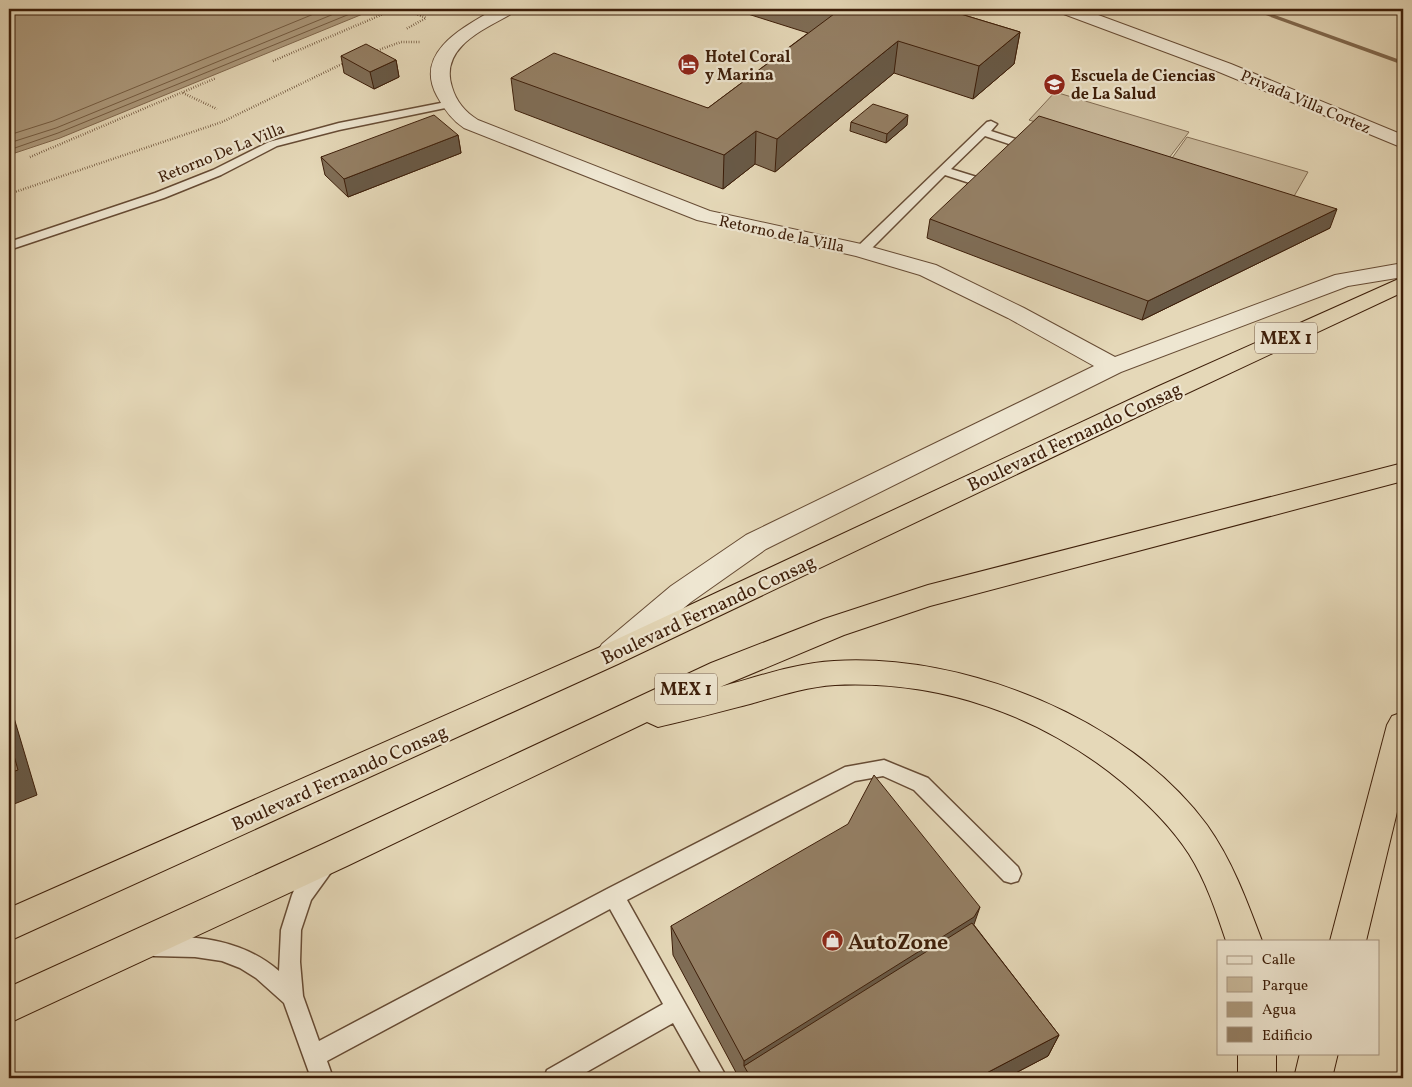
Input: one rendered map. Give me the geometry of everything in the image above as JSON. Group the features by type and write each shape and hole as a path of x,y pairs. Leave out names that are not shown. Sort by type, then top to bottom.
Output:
{"highway":[{"name":"Boulevard Fernando Consag","path":"9,925 608,656 1159,396 1403,284"},
{"name":"MEX 1","path":"9,1005 335,855 610,724 740,665 834,627 928,596 1402,472"},
{"path":"610,724 688,708 777,683 834,673 908,676 948,682 999,696 1030,708 1084,737 1130,769 1160,796 1186,824 1207,853 1230,901 1244,940"},
{"path":"1348,940 1403,725"},
{"path":"1256,1054 1257,1078"},
{"path":"1313,1078 1319,1054"}],"street":[{"name":"Retorno de la Villa","path":"507,9 456,41 440,60 439,80 460,117 472,124 704,216 861,250 928,270 1016,313 1113,366"},
{"name":"Privada Villa Cortez","path":"1068,9 1225,68 1403,142"},
{"path":"608,656 681,594 756,542 1113,366 1342,280 1403,270"}],"lane":[{"name":"Retorno De La Villa","path":"9,246 80,224 210,176 247,156 273,145 320,131 451,104"},
{"path":"861,250 987,128 1041,151"},
{"path":"944,171 1002,189"},
{"path":"314,1056 614,896 852,773 884,768 921,784 1011,874"},
{"path":"322,1078 292,996 289,962 291,930 302,895 335,855"},
{"path":"614,896 716,1078"},
{"path":"114,957 152,946 211,948 236,955 259,967 292,996"},
{"path":"555,1078 676,1009"}],"path":[{"path":"272,62 395,9"},
{"path":"404,9 426,18 406,29"},
{"path":"369,53 401,42 456,41"},
{"path":"9,194 222,122 344,63"},
{"path":"30,157 216,78"},
{"path":"182,92 217,109"}],"green space":[{"path":"1055,92 1189,132 1166,162 1029,120"},
{"path":"1187,137 1308,172 1289,205 1165,168"}],"water":[{"path":"9,9 375,9 60,138 9,155"}],"building":[{"path":"831,9 944,9 1020,32 979,66 898,41 777,139 756,131 724,155 511,78 554,53 708,108 838,11"},
{"path":"366,44 396,60 370,72 341,56"},
{"path":"873,104 908,115 887,134 851,122"},
{"path":"434,115 458,135 344,179 321,157"},
{"path":"1039,116 1337,209 1148,301 930,219"},
{"path":"9,738 18,770 9,773"},
{"name":"AutoZone","path":"874,775 980,907 974,917 744,1061 671,926 848,824"},
{"path":"972,923 1059,1035 977,1078 751,1078 744,1066"}],"waterway":[{"path":"1252,9 1403,63"}],"place":[{"name":"Hotel Coral y Marina","path":"689,65"},
{"name":"Escuela de Ciencias de La Salud","path":"1055,84"},
{"name":"AutoZone","path":"832,941"}]}
